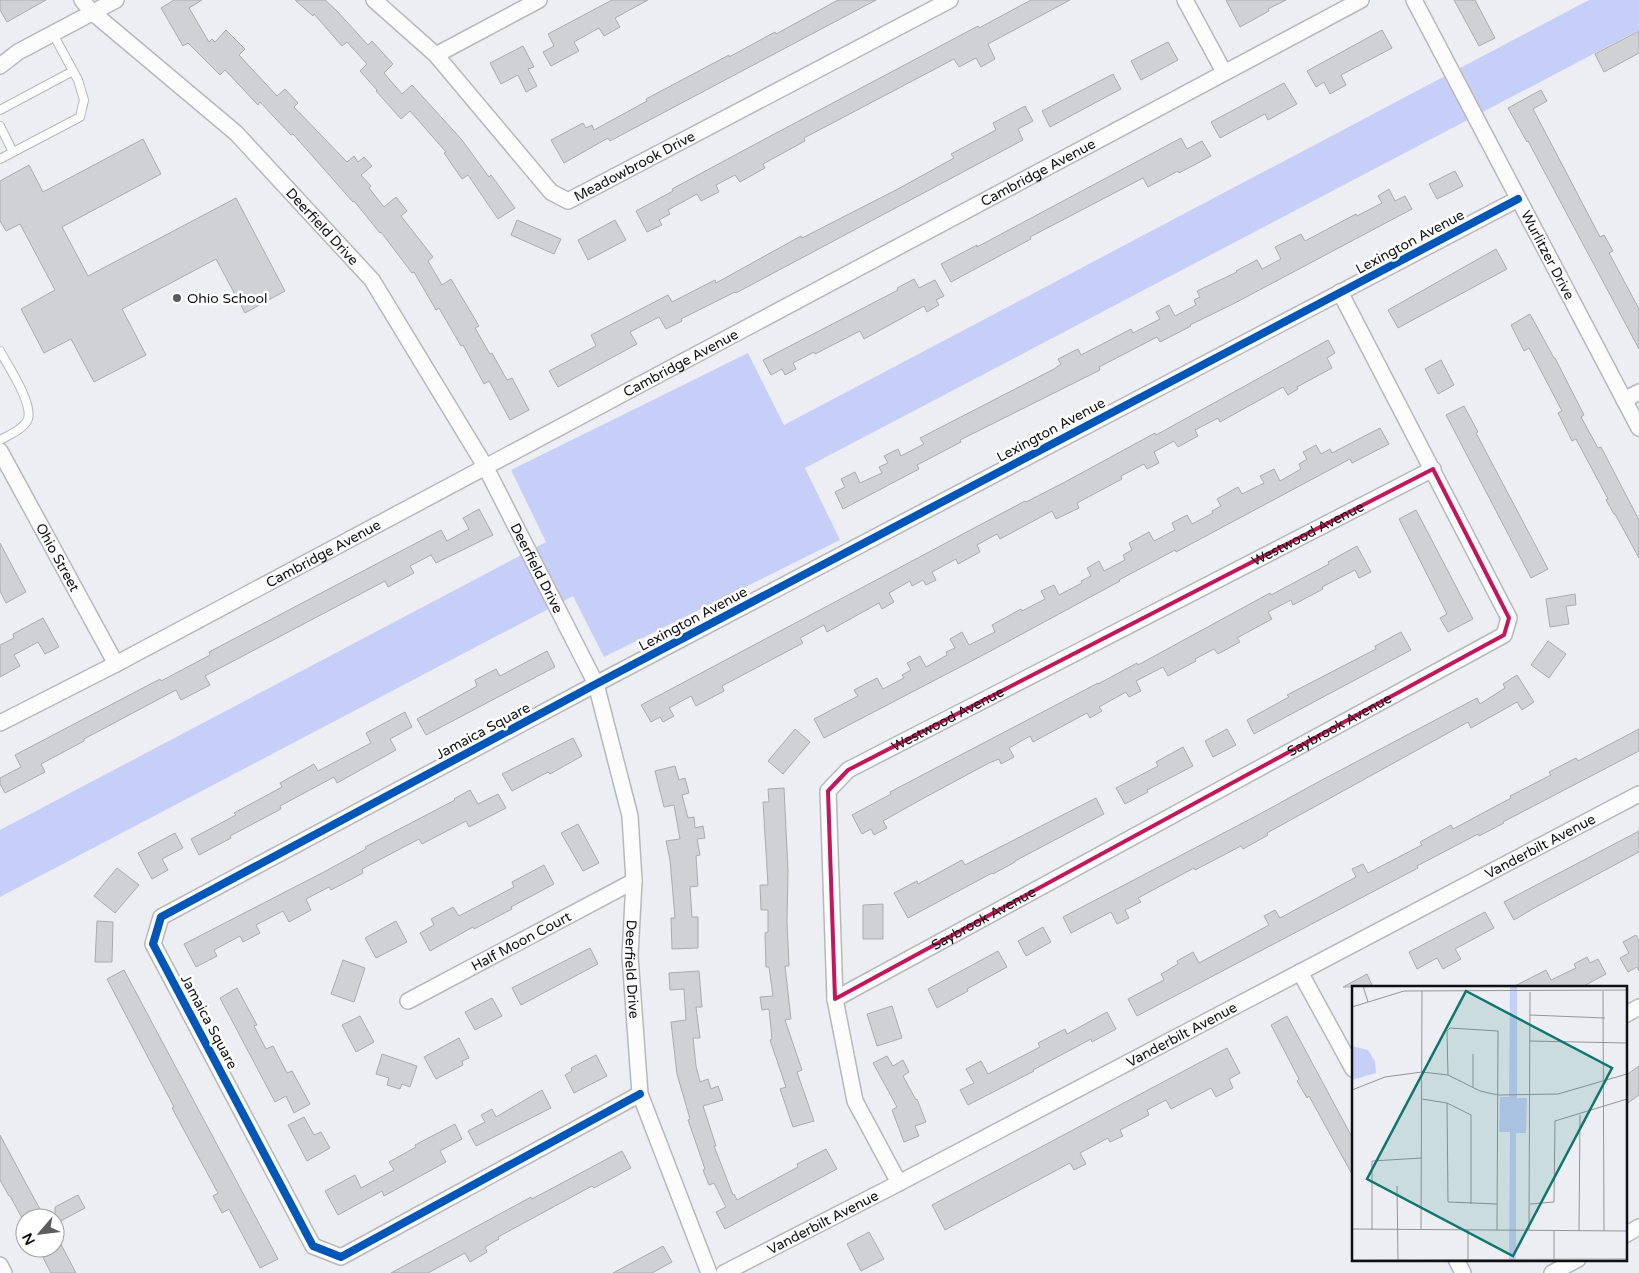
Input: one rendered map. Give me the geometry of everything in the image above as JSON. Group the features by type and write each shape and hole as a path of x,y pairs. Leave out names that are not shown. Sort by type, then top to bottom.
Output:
{"street":[{"name":"Deerfield Drive","path":"82,0 92,12 236,133 372,280 485,466 596,684 630,816 634,881 630,956 640,1094 709,1273"},
{"path":"0,66 18,52 116,0"},
{"name":"Meadowbrook Drive","path":"374,0 436,55 551,192 568,201 950,0"},
{"path":"436,55 539,0"},
{"path":"1186,0 1224,72"},
{"name":"Cambridge Avenue","path":"0,723 116,664 1361,0"},
{"name":"Wurlitzer Drive","path":"1414,0 1639,428"},
{"name":"Lexington Avenue","path":"596,684 1518,199"},
{"name":"Saybrook Avenue","path":"835,1000 1504,635 1509,618 1340,292"},
{"path":"1624,400 1639,392"},
{"name":"Ohio Street","path":"0,451 116,664"},
{"name":"Westwood Avenue","path":"899,1183 855,1101 835,1000 828,791 848,770 1433,469"},
{"name":"Jamaica Square","path":"596,684 161,917 153,944 313,1246 341,1257 640,1094"},
{"name":"Vanderbilt Avenue","path":"724,1273 1639,794"},
{"name":"Half Moon Court","path":"408,1001 634,881"},
{"path":"1300,972 1352,1067"},
{"path":"1626,1014 1639,1008"},
{"path":"1626,1234 1639,1227"},
{"path":"1456,1260 1463,1273"},
{"path":"1552,1273 1576,1260"},
{"path":"0,1266 4,1273"}],"lane":[{"path":"0,159 80,117 84,100 78,80 53,34"},
{"path":"0,110 73,71"},
{"path":"0,126 13,152"},
{"path":"0,351 28,406 28,420 20,429 0,440"}],"highlighted area":[{"path":"1433,469 1509,618 1504,635 835,999 828,791 848,770"}],"shaded area":[{"path":"1589,0 1639,0 1639,30 805,468 840,540 604,657 573,596 0,897 0,830 546,542 511,470 748,353 784,425"}],"building":[{"path":"0,0 46,0 7,22 0,10"},
{"path":"174,0 202,0 189,8 209,42 212,39 215,42 226,30 245,49 239,55 277,96 285,89 298,103 294,107 347,162 354,156 358,162 364,157 372,166 361,175 371,186 369,188 384,207 396,197 407,211 401,216 433,257 428,261 442,285 451,279 479,326 475,328 490,354 492,353 507,380 512,378 529,410 510,420 489,381 484,384 463,345 461,346 439,308 436,310 414,272 412,273 381,232 354,201 293,134 291,135 260,102 258,105 225,70 220,75 188,43 183,46 161,8"},
{"path":"295,0 325,0 368,45 372,41 393,64 384,73 402,94 412,85 462,140 515,208 498,219 468,175 462,179 444,153 446,152 410,111 401,119 376,91 360,71 367,64 347,42 342,46 314,14 313,16"},
{"path":"612,0 648,0 615,18 620,27 604,36 599,28 574,42 579,51 551,66 543,52 554,46 548,34"},
{"path":"838,0 876,0 610,141 608,138 564,163 551,140 583,123 586,128 592,125 594,130 647,101 646,99 775,32 776,34"},
{"path":"1031,0 1070,0 988,44 995,59 981,67 976,58 959,67 954,59 804,138 805,141 763,164 765,168 740,182 735,175 716,185 719,192 701,201 697,194 668,210 670,214 659,220 662,225 647,232 636,211 673,191 672,189 978,26 979,28"},
{"path":"1226,0 1286,0 1240,27"},
{"path":"1454,0 1475,0 1495,38 1479,46"},
{"path":"1382,30 1392,48 1341,75 1346,85 1330,94 1324,82 1316,87 1307,71"},
{"path":"1639,31 1639,53 1604,72 1595,54"},
{"path":"1168,42 1178,60 1141,80 1131,61"},
{"path":"523,46 534,67 528,69 537,86 526,92 518,75 501,84 490,63"},
{"path":"1113,74 1121,89 1050,127 1042,111"},
{"path":"1284,83 1297,104 1268,120 1265,114 1220,138 1211,122"},
{"path":"1541,90 1547,101 1533,109 1600,237 1604,235 1613,251 1609,253 1639,309 1639,349 1528,141 1508,108"},
{"path":"1025,106 1033,121 1018,129 1023,140 736,293 681,319 682,321 666,329 659,317 630,332 637,344 558,387 549,371 596,346 591,335 668,295 672,302 715,280 716,283 801,236 802,238 896,190 954,158 951,154 996,130 993,123"},
{"path":"1181,138 1187,149 1202,141 1211,156 1148,187 1143,178 1030,237 1031,239 951,282 941,264 977,245 977,247"},
{"name":"Ohio School","path":"143,139 161,174 62,227 88,276 236,198 285,291 245,313 216,259 122,309 146,355 94,382 71,339 44,353 21,309 55,290 20,224 6,231 0,221 0,181 29,165 43,192"},
{"path":"1455,171 1463,186 1437,199 1429,184"},
{"path":"1389,189 1395,201 1405,196 1412,209 1160,342 1157,337 1099,367 1100,370 960,440 961,442 917,465 919,469 843,509 835,492 845,487 841,479 855,472 860,483 882,473 879,467 888,463 884,456 898,449 901,456 924,444 920,438 1054,369 1061,364 1058,359 1078,349 1081,355 1131,329 1133,333 1160,319 1156,312 1169,305 1175,316 1196,305 1194,300 1200,297 1197,291 1257,260 1262,269 1281,259 1275,247 1301,234 1305,241 1356,214 1357,216 1382,203 1378,196"},
{"path":"517,220 561,239 554,254 511,235"},
{"path":"615,220 626,240 588,260 578,240"},
{"path":"1496,249 1507,269 1398,328 1388,310"},
{"path":"914,279 919,288 935,280 944,296 936,300 939,305 927,312 924,306 864,339 860,331 793,363 796,369 785,375 782,369 771,375 763,360 898,290 897,288"},
{"path":"1530,314 1584,415 1581,417 1598,448 1601,447 1639,520 1639,558 1606,500 1608,499 1576,439 1572,441 1558,413 1562,411 1529,348 1524,351 1511,325"},
{"path":"1328,340 1335,353 1327,358 1332,368 1297,387 1298,389 1288,395 1283,387 1220,422 1218,418 1195,430 1198,436 1178,447 1174,441 1154,452 1159,463 1147,469 1144,464 1121,476 1122,479 1077,503 1079,508 1056,519 1052,511 1000,539 997,534 977,545 980,552 958,564 956,559 932,572 936,580 926,585 923,580 912,586 910,581 889,593 894,602 882,609 879,603 827,632 824,625 800,638 803,643 722,686 724,691 696,706 691,696 669,708 674,716 663,722 660,717 651,722 641,705 1025,501 1065,482 1155,433 1156,435"},
{"path":"1441,360 1454,385 1438,394 1425,369"},
{"path":"1464,406 1478,432 1476,433 1548,569 1531,578 1446,415"},
{"path":"1380,428 1389,444 1352,463 1350,459 1176,552 1175,550 985,654 824,738 814,719 858,696 854,690 877,678 883,689 904,678 902,675 911,670 907,663 920,656 926,667 947,655 946,652 955,648 950,639 962,632 969,645 995,632 992,625 1021,609 1022,611 1045,599 1041,591 1054,585 1059,595 1082,583 1081,581 1091,576 1087,568 1099,561 1104,571 1125,560 1123,555 1132,550 1129,543 1149,532 1154,541 1175,530 1172,523 1187,515 1192,524 1213,513 1212,511 1221,506 1217,499 1238,487 1242,494 1264,483 1260,476 1274,469 1280,481 1301,469 1299,464 1307,459 1303,452 1316,445 1321,454 1330,449 1332,453"},
{"path":"479,509 493,535 436,563 431,555 410,566 414,573 388,587 385,581 205,676 210,685 181,700 176,690 84,739 84,741 41,764 45,772 5,793 0,784 0,778 21,767 15,755 160,679 161,681 210,655 209,652 441,530 447,541 469,529 463,518"},
{"path":"1416,510 1473,619 1448,632 1440,618 1447,614 1399,519"},
{"path":"0,543 26,592 6,603 0,591"},
{"path":"1357,546 1371,572 1359,578 1355,570 1293,605 1291,600 1268,612 1272,619 1237,638 1240,642 1218,654 1214,649 1168,676 1163,667 1136,681 1141,691 1129,697 1126,692 1099,707 1102,711 1090,718 1087,713 1033,742 1030,736 1009,748 1014,757 1001,764 999,759 989,763 922,799 883,821 887,828 874,835 871,829 862,834 852,815 891,794 890,792 1137,663 1138,665 1270,593 1271,595 1329,564 1328,562"},
{"path":"1575,594 1576,605 1566,606 1569,624 1550,627 1546,599"},
{"path":"43,618 59,647 45,654 38,642 14,655 20,666 0,677 0,645 14,638 13,634"},
{"path":"1401,632 1411,650 1254,734 1247,720 1289,697 1287,695 1376,649 1375,646"},
{"path":"1548,641 1566,654 1549,678 1531,665"},
{"path":"547,651 555,667 426,735 417,719 477,686 475,680 496,669 500,676"},
{"path":"1517,675 1534,702 1522,710 1517,702 1471,728 1468,722 1267,833 1268,835 1243,849 1241,846 1195,870 1194,868 1138,898 1141,902 1125,910 1129,918 1117,924 1111,912 1071,933 1063,917 1477,698 1480,704 1505,688 1503,684"},
{"path":"405,712 412,727 390,739 396,750 337,783 334,777 280,806 281,809 199,855 191,839 282,787 280,783 314,764 318,771 371,743 366,733"},
{"path":"795,729 810,742 783,774 768,761"},
{"path":"1227,729 1236,745 1213,757 1205,741"},
{"path":"1639,729 1639,751 1479,836 1478,834 1417,866 1418,868 1137,1016 1128,999 1164,980 1161,974 1178,964 1177,961 1193,952 1199,963 1269,925 1264,916 1275,910 1280,918 1356,877 1352,869 1363,864 1368,873 1422,845 1420,842 1451,825 1453,829 1511,798 1510,796 1551,775 1549,772 1576,758 1578,761"},
{"path":"573,738 582,756 550,774 548,772 512,791 502,774"},
{"path":"1183,747 1193,766 1125,804 1116,788 1158,766 1156,762"},
{"path":"675,766 679,780 685,778 689,793 682,795 688,818 694,817 695,828 703,826 705,838 697,839 700,855 696,856 698,886 690,887 692,917 698,917 698,948 672,949 671,918 675,918 670,860 666,841 680,839 674,805 664,807 655,771"},
{"path":"784,788 788,870 787,921 789,966 785,966 791,1019 785,1020 802,1070 797,1072 814,1121 793,1127 780,1089 786,1087 770,1040 772,1039 769,1009 762,1010 760,997 773,996 769,967 766,967 765,933 768,932 768,910 761,910 760,885 768,885 763,802 769,802 768,789"},
{"path":"470,790 478,804 498,794 506,808 469,827 466,821 422,844 419,839 362,869 363,873 331,890 329,887 306,899 311,910 289,922 283,911 256,925 260,933 243,942 240,936 214,950 217,956 196,967 184,944 322,873 366,849 365,847 455,800"},
{"path":"1096,798 1104,814 908,918 894,893 917,881 918,884 962,860 965,865"},
{"path":"578,824 599,863 583,871 561,833"},
{"path":"1639,831 1639,852 1514,920 1504,902"},
{"path":"175,833 183,848 162,859 168,870 152,879 138,853"},
{"path":"544,865 554,884 511,907 512,909 474,929 473,927 430,951 420,933 434,925 431,919 453,907 459,916 514,887 512,882"},
{"path":"117,868 139,885 115,913 94,896"},
{"path":"883,904 883,939 863,939 863,905"},
{"path":"1485,912 1494,928 1455,949 1461,959 1443,969 1437,958 1417,969 1409,952"},
{"path":"97,921 113,922 112,962 95,962"},
{"path":"396,921 407,942 376,958 365,938"},
{"path":"1043,927 1051,942 1026,956 1018,941"},
{"path":"1636,935 1639,941 1639,971 1637,967 1628,972 1620,958 1629,953 1623,942"},
{"path":"590,948 598,964 521,1005 512,988"},
{"path":"998,951 1007,967 937,1008 928,989"},
{"path":"1587,957 1590,963 1598,959 1606,974 1584,986 1515,986 1546,970 1551,980 1576,968 1574,964"},
{"path":"343,960 365,968 354,1002 331,994"},
{"path":"124,970 278,1259 260,1268 229,1209 222,1213 213,1196 218,1193 172,1108 174,1107 107,979"},
{"path":"699,971 702,1007 696,1007 700,1038 693,1038 696,1066 700,1082 708,1079 711,1089 718,1086 723,1100 703,1106 716,1146 714,1146 733,1195 737,1200 798,1167 797,1164 826,1149 837,1169 725,1229 716,1212 726,1207 714,1183 709,1185 688,1120 690,1119 677,1074 671,1022 686,1020 684,989 670,990 669,973"},
{"path":"1367,974 1373,986 1352,986 1343,987"},
{"path":"237,988 257,1025 254,1026 266,1049 273,1046 287,1073 292,1071 310,1104 294,1113 286,1096 275,1102 220,998"},
{"path":"492,998 502,1016 475,1030 465,1012"},
{"path":"892,1006 902,1038 877,1046 867,1014"},
{"path":"1107,1012 1116,1029 1092,1042 1091,1039 968,1105 960,1090 974,1083 966,1069 981,1061 988,1074 1040,1047 1038,1043 1065,1029 1067,1034"},
{"path":"360,1016 374,1042 356,1052 342,1025"},
{"path":"1287,1016 1352,1137 1352,1174 1309,1096 1307,1098 1297,1081 1299,1079 1271,1025"},
{"path":"459,1038 469,1058 462,1061 463,1065 436,1079 424,1057"},
{"path":"1227,1048 1240,1073 1229,1079 1233,1088 1216,1097 1211,1088 1171,1109 1166,1100 1147,1110 1149,1115 1120,1130 1123,1136 1110,1142 1108,1138 1080,1153 1086,1164 1074,1170 1070,1163 945,1230 932,1205"},
{"path":"382,1054 417,1066 410,1087 402,1084 400,1089 387,1085 389,1078 376,1074"},
{"path":"596,1055 607,1076 574,1093 565,1075 572,1071 571,1068"},
{"path":"887,1056 893,1066 903,1060 909,1072 903,1076 917,1099 926,1122 915,1126 919,1136 904,1142 892,1110 897,1107 873,1063"},
{"path":"1639,1066 1639,1095 1626,1104 1626,1075"},
{"path":"542,1090 551,1108 476,1146 468,1131 485,1122 481,1115 492,1109 496,1117"},
{"path":"304,1117 314,1135 321,1132 330,1148 307,1161 288,1125"},
{"path":"455,1124 462,1139 440,1151 446,1162 384,1196 382,1191 338,1215 325,1191 355,1175 361,1188 394,1170 389,1162 416,1147 415,1145"},
{"path":"0,1135 40,1208 17,1208 0,1180"},
{"path":"622,1151 631,1168 594,1188 592,1186 498,1237 499,1239 485,1247 487,1252 470,1262 465,1253 428,1273 391,1273 531,1197 532,1199"},
{"path":"78,1195 85,1208 65,1219 65,1208 55,1207"},
{"path":"869,1232 884,1259 861,1271 847,1244"},
{"path":"663,1246 672,1262 652,1273 613,1273"},
{"path":"65,1252 76,1273 51,1273 43,1258 65,1258"}],"cycle path":[{"path":"640,1094 341,1257 313,1246 153,944 161,917 596,684 1518,199"}],"place":[{"name":"Ohio School","path":"177,298"}]}
